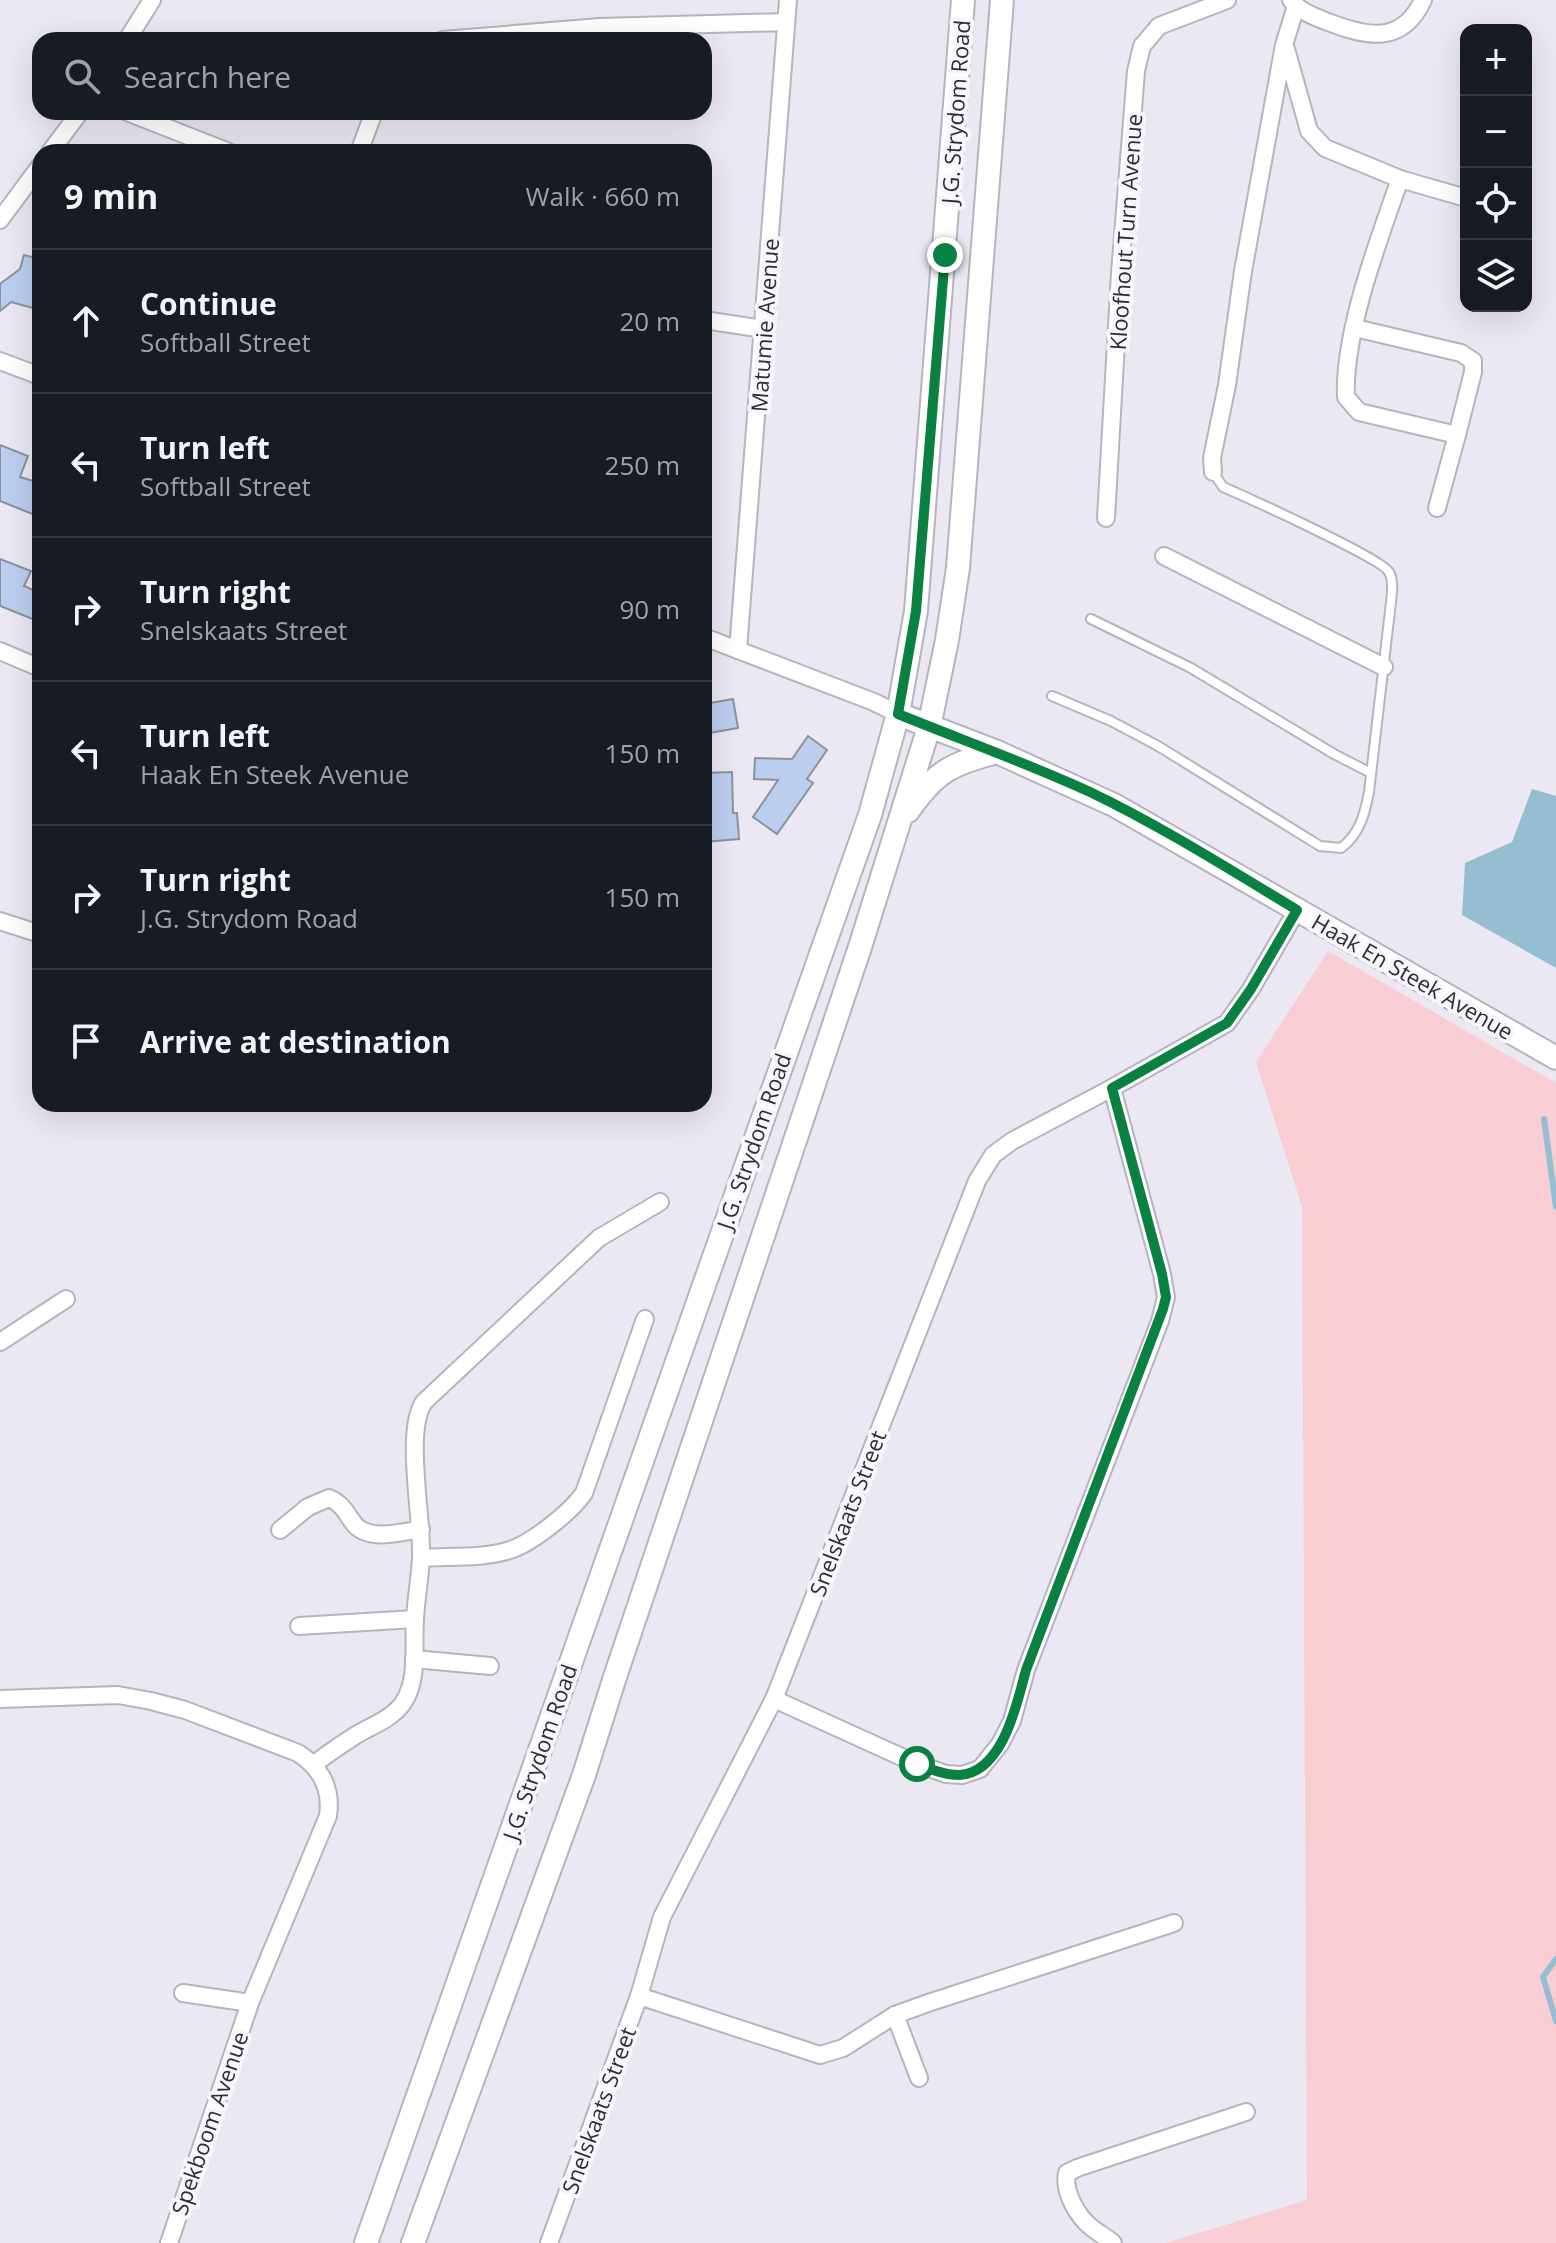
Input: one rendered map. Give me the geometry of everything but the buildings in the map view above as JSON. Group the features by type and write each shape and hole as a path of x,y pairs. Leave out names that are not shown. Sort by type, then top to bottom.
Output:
{"street":[{"path":"132,32 152,0"},
{"name":"Matumie Avenue","path":"738,650 788,0"},
{"name":"J.G. Strydom Road","path":"366,2243 870,815 898,714 916,611 963,0"},
{"name":"J.G. Strydom Road","path":"413,2243 584,1775 929,727 958,568 1002,0"},
{"name":"Kloofhout Turn Avenue","path":"1106,518 1120,273 1136,71 1142,46 1159,26 1227,0"},
{"path":"1213,472 1212,458 1227,385 1243,271 1294,3 1315,17 1369,36 1386,34 1404,26 1423,0"},
{"path":"540,32 600,27 786,22"},
{"path":"1284,45 1309,131 1316,141 1325,148 1400,179 1460,196"},
{"path":"56,144 74,120"},
{"path":"147,120 209,144"},
{"path":"362,144 371,120"},
{"path":"0,220 32,177"},
{"path":"1400,179 1378,242 1355,328 1346,397 1359,412 1457,435"},
{"path":"712,321 764,329"},
{"path":"1355,328 1468,357 1473,361 1473,372 1437,508"},
{"path":"0,361 32,373"},
{"path":"1164,556 1384,667"},
{"name":"Haak En Steek Avenue","path":"712,640 997,752 1114,805 1556,1058"},
{"path":"0,651 32,665"},
{"path":"899,824 917,797 946,770 964,761 997,752"},
{"name":"Snelskaats Street","path":"549,2243 639,1996 662,1917 774,1699 977,1181 993,1155 1012,1141 1227,1023 1251,989 1297,910"},
{"path":"0,921 32,931"},
{"path":"774,1699 917,1764 946,1774 962,1775 980,1769 1000,1744 1012,1721 1026,1670 1160,1321 1166,1297 1112,1088"},
{"path":"0,1699 118,1695 151,1701 185,1710 298,1753 313,1765 356,1735 391,1716 404,1701 414,1659 421,1529 414,1431 415,1420 424,1402 599,1238 660,1202"},
{"path":"0,1342 66,1299"},
{"path":"421,1558 483,1555 512,1550 570,1512 584,1493 645,1319"},
{"path":"280,1530 308,1507 329,1498 344,1507 356,1526 369,1533 421,1529"},
{"path":"299,1626 415,1619"},
{"path":"414,1659 490,1666"},
{"name":"Spekboom Avenue","path":"169,2243 250,2003 328,1816 329,1792 313,1765"},
{"path":"639,1996 820,2055 836,2051 895,2015 1174,1923"},
{"name":"Spekboom Avenue","path":"183,1993 250,2003"},
{"path":"895,2015 919,2078"},
{"path":"1113,2243 1090,2226 1069,2197 1067,2173 1246,2112"}],"lane":[{"path":"1052,696 1147,740 1320,846 1341,848 1353,837 1366,810 1392,587 1389,572 1384,566 1223,487 1213,472"},
{"path":"1091,619 1191,668 1371,773"}],"shaded area":[{"path":"1328,951 1556,1083 1556,2243 1166,2243 1307,2200 1302,1207 1256,1062"}],"water":[{"path":"1532,789 1556,796 1556,968 1462,915 1465,863 1512,842"}],"waterway":[{"path":"1544,1119 1556,1207"},
{"path":"1556,1959 1543,1977 1556,2021"}],"route":[{"path":"917,1764 946,1774 962,1775 980,1769 1000,1744 1012,1721 1026,1670 1160,1321 1166,1297 1162,1274 1112,1088 1227,1023 1240,1007 1297,910 1091,793 898,714 916,611 945,255"}]}
